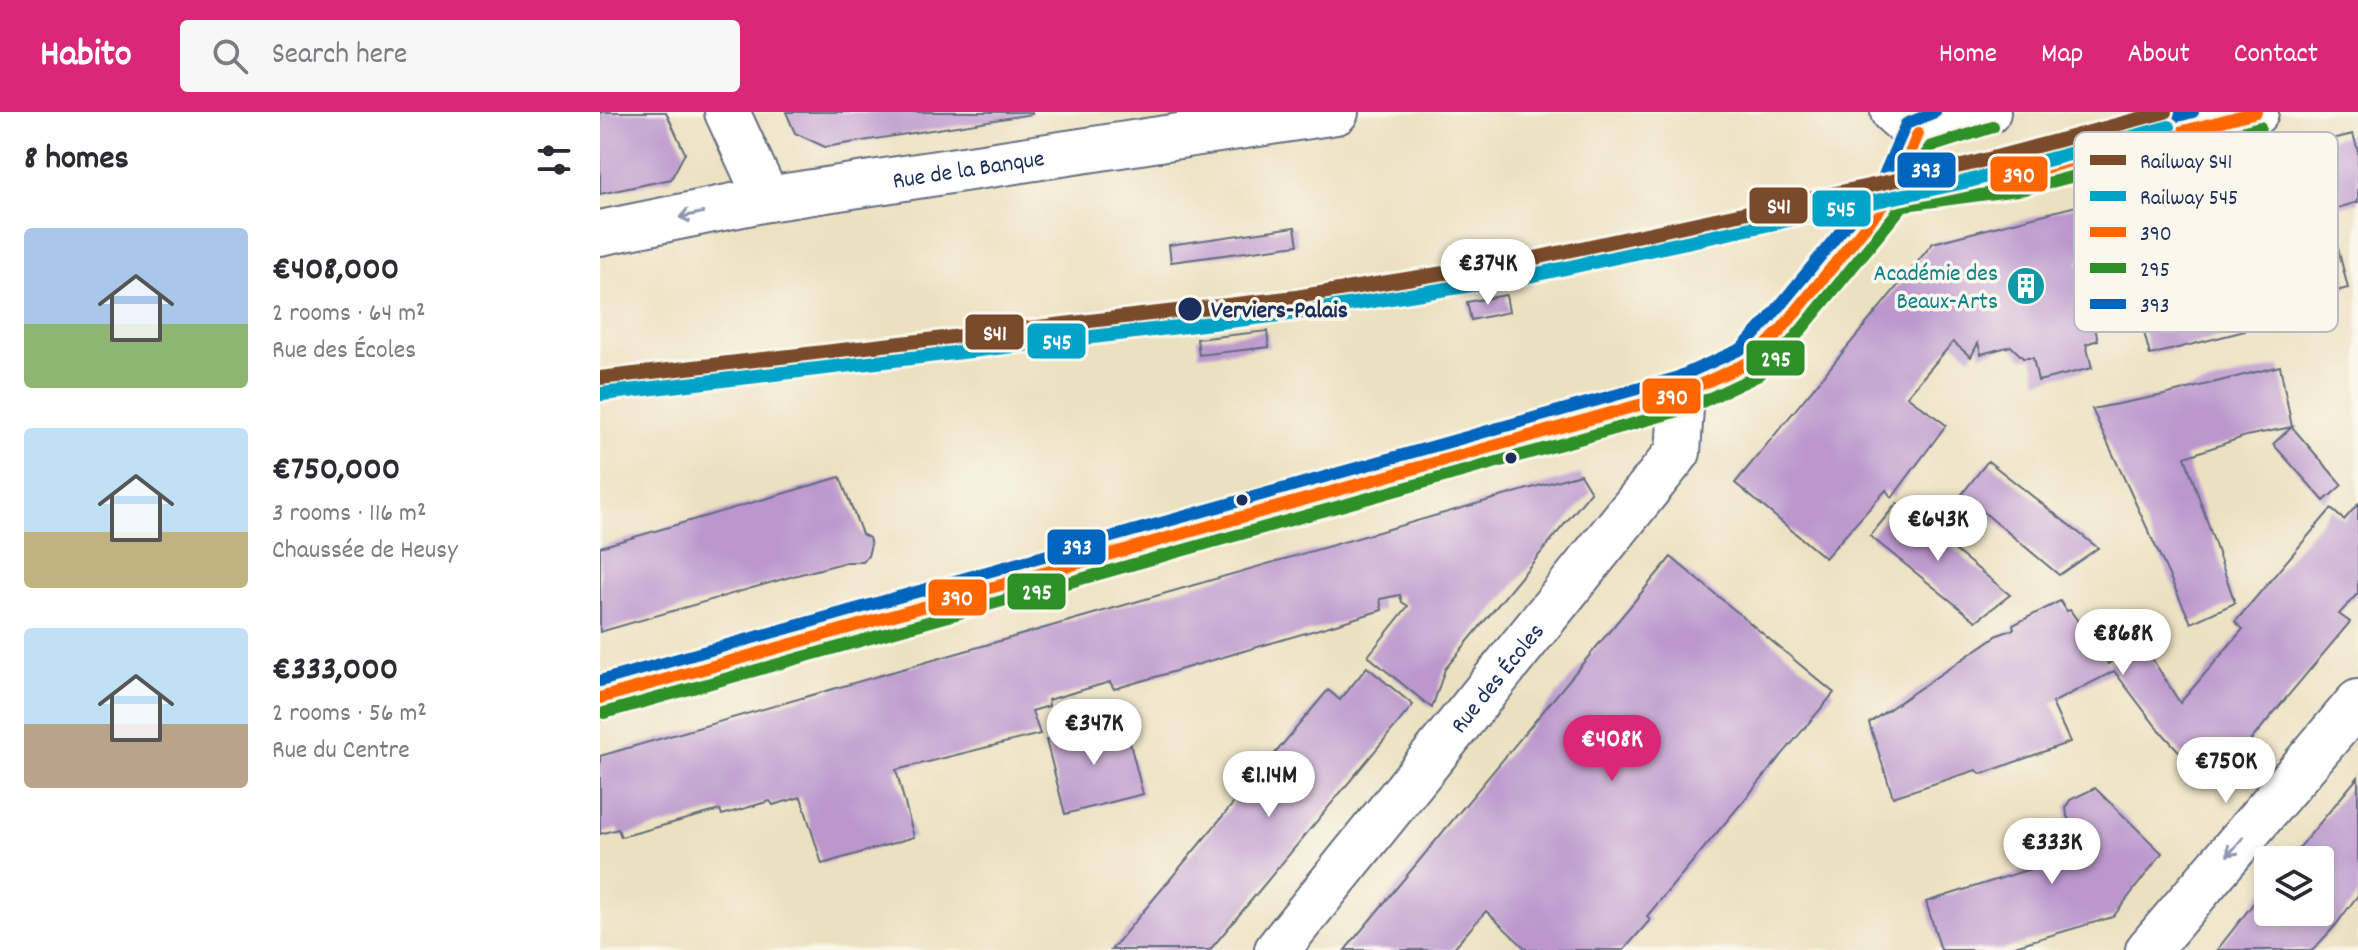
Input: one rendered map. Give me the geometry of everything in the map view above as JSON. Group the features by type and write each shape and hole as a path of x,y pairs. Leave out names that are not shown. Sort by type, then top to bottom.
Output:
{"main road":[{"path":"727,112 767,199"},
{"name":"Rue de la Banque","path":"600,233 767,199 1336,112"},
{"path":"600,698 1682,393 1750,362 1781,330 1895,190 1906,123 1988,112"},
{"path":"2180,132 2256,112"},
{"path":"1895,190 2021,174 2074,160"},
{"name":"Rue des Écoles","path":"1277,950 1678,452 1682,393"},
{"path":"2142,947 2358,702"}],"building":[{"path":"600,112 666,112 685,153 671,179 600,194"},
{"path":"786,112 1032,114 825,147 795,133"},
{"path":"2353,134 2358,151 2358,202 2338,208 2338,138"},
{"path":"2074,207 2074,332 2096,332 2098,340 2086,344 2092,368 2038,381 2033,358 2023,358 2011,346 1981,354 1978,343 1971,357 1953,342 1907,396 1946,425 1892,498 1886,490 1825,558 1735,483 1933,243"},
{"path":"1295,227 1298,245 1171,262 1169,245"},
{"path":"2338,248 2348,288 2338,291"},
{"path":"1506,295 1509,312 1471,320 1467,302"},
{"path":"1267,331 1269,347 1199,355 1197,339"},
{"path":"2144,332 2241,332 2150,355"},
{"path":"2280,366 2292,427 2246,436 2185,457 2235,603 2191,623 2092,409 2164,395"},
{"path":"2292,427 2342,485 2324,501 2273,444"},
{"path":"1988,461 2098,548 2059,575 1962,494"},
{"path":"1580,474 1591,492 1445,669 1432,708 1368,656 1408,606 1402,602 1400,595 1380,599 1382,610 1336,624 1114,689 1110,682 1048,700 1049,706 1032,711 1040,734 896,770 914,837 822,864 801,797 773,805 770,801 722,815 720,810 621,837 618,829 600,834 600,756"},
{"path":"840,477 862,534 869,538 871,544 863,562 847,562 797,575 600,632 600,547"},
{"path":"1897,503 2010,595 1976,621 1870,536"},
{"path":"2358,504 2358,593 2339,614 2350,622 2240,753 2227,743 2197,771 2155,725 2114,671 2052,703 2070,742 1982,774 1976,770 1893,797 1869,723 1998,635 2014,629 2013,625 2060,601 2067,611 2070,610 2108,664 2141,641 2180,703 2243,629 2235,622 2331,509 2344,520"},
{"path":"1671,557 1834,693 1647,916 1650,920 1624,950 1527,950 1486,911 1452,950 1345,950"},
{"path":"1367,667 1413,705 1210,950 1111,950 1328,690 1340,700"},
{"path":"1124,720 1143,794 1065,814 1046,740"},
{"path":"2358,777 2358,895 2335,926 2313,950 2217,950 2254,903 2254,926 2334,926 2334,846 2301,846"},
{"path":"2095,788 2162,853 2113,917 2001,950 1941,950 1926,902 2084,852 2067,816 2066,807 2070,800"}],"rail line":[{"name":"S41","path":"2090,132 2165,112"},
{"name":"545","path":"2150,132 2169,127"},
{"name":"S41","path":"600,378 1296,297 1530,259 1966,165 2074,136"},
{"name":"545","path":"602,394 1298,313 1533,275 1969,181 2074,153"}],"transit line":[{"name":"393","path":"600,681 1676,378 1741,349 1881,182 1906,124 1935,112"},
{"name":"393","path":"2117,132 2193,112"},
{"name":"390","path":"2180,132 2256,112"},
{"name":"295","path":"604,713 1689,408 1759,375 1792,341 1908,199 1930,147 1993,127"},
{"name":"295","path":"2241,132 2260,127"},
{"name":"390","path":"600,698 1682,393 1750,362 1781,330 1895,190 1918,134"},
{"name":"393","path":"1893,174 2018,158 2074,143"},
{"name":"390","path":"1895,190 2021,174 2074,160"},
{"name":"295","path":"1897,206 2025,189 2074,176"}],"place":[{"name":"Académie des Beaux-Arts","path":"2026,286"},
{"name":"Verviers-Palais","path":"1190,309"}]}
